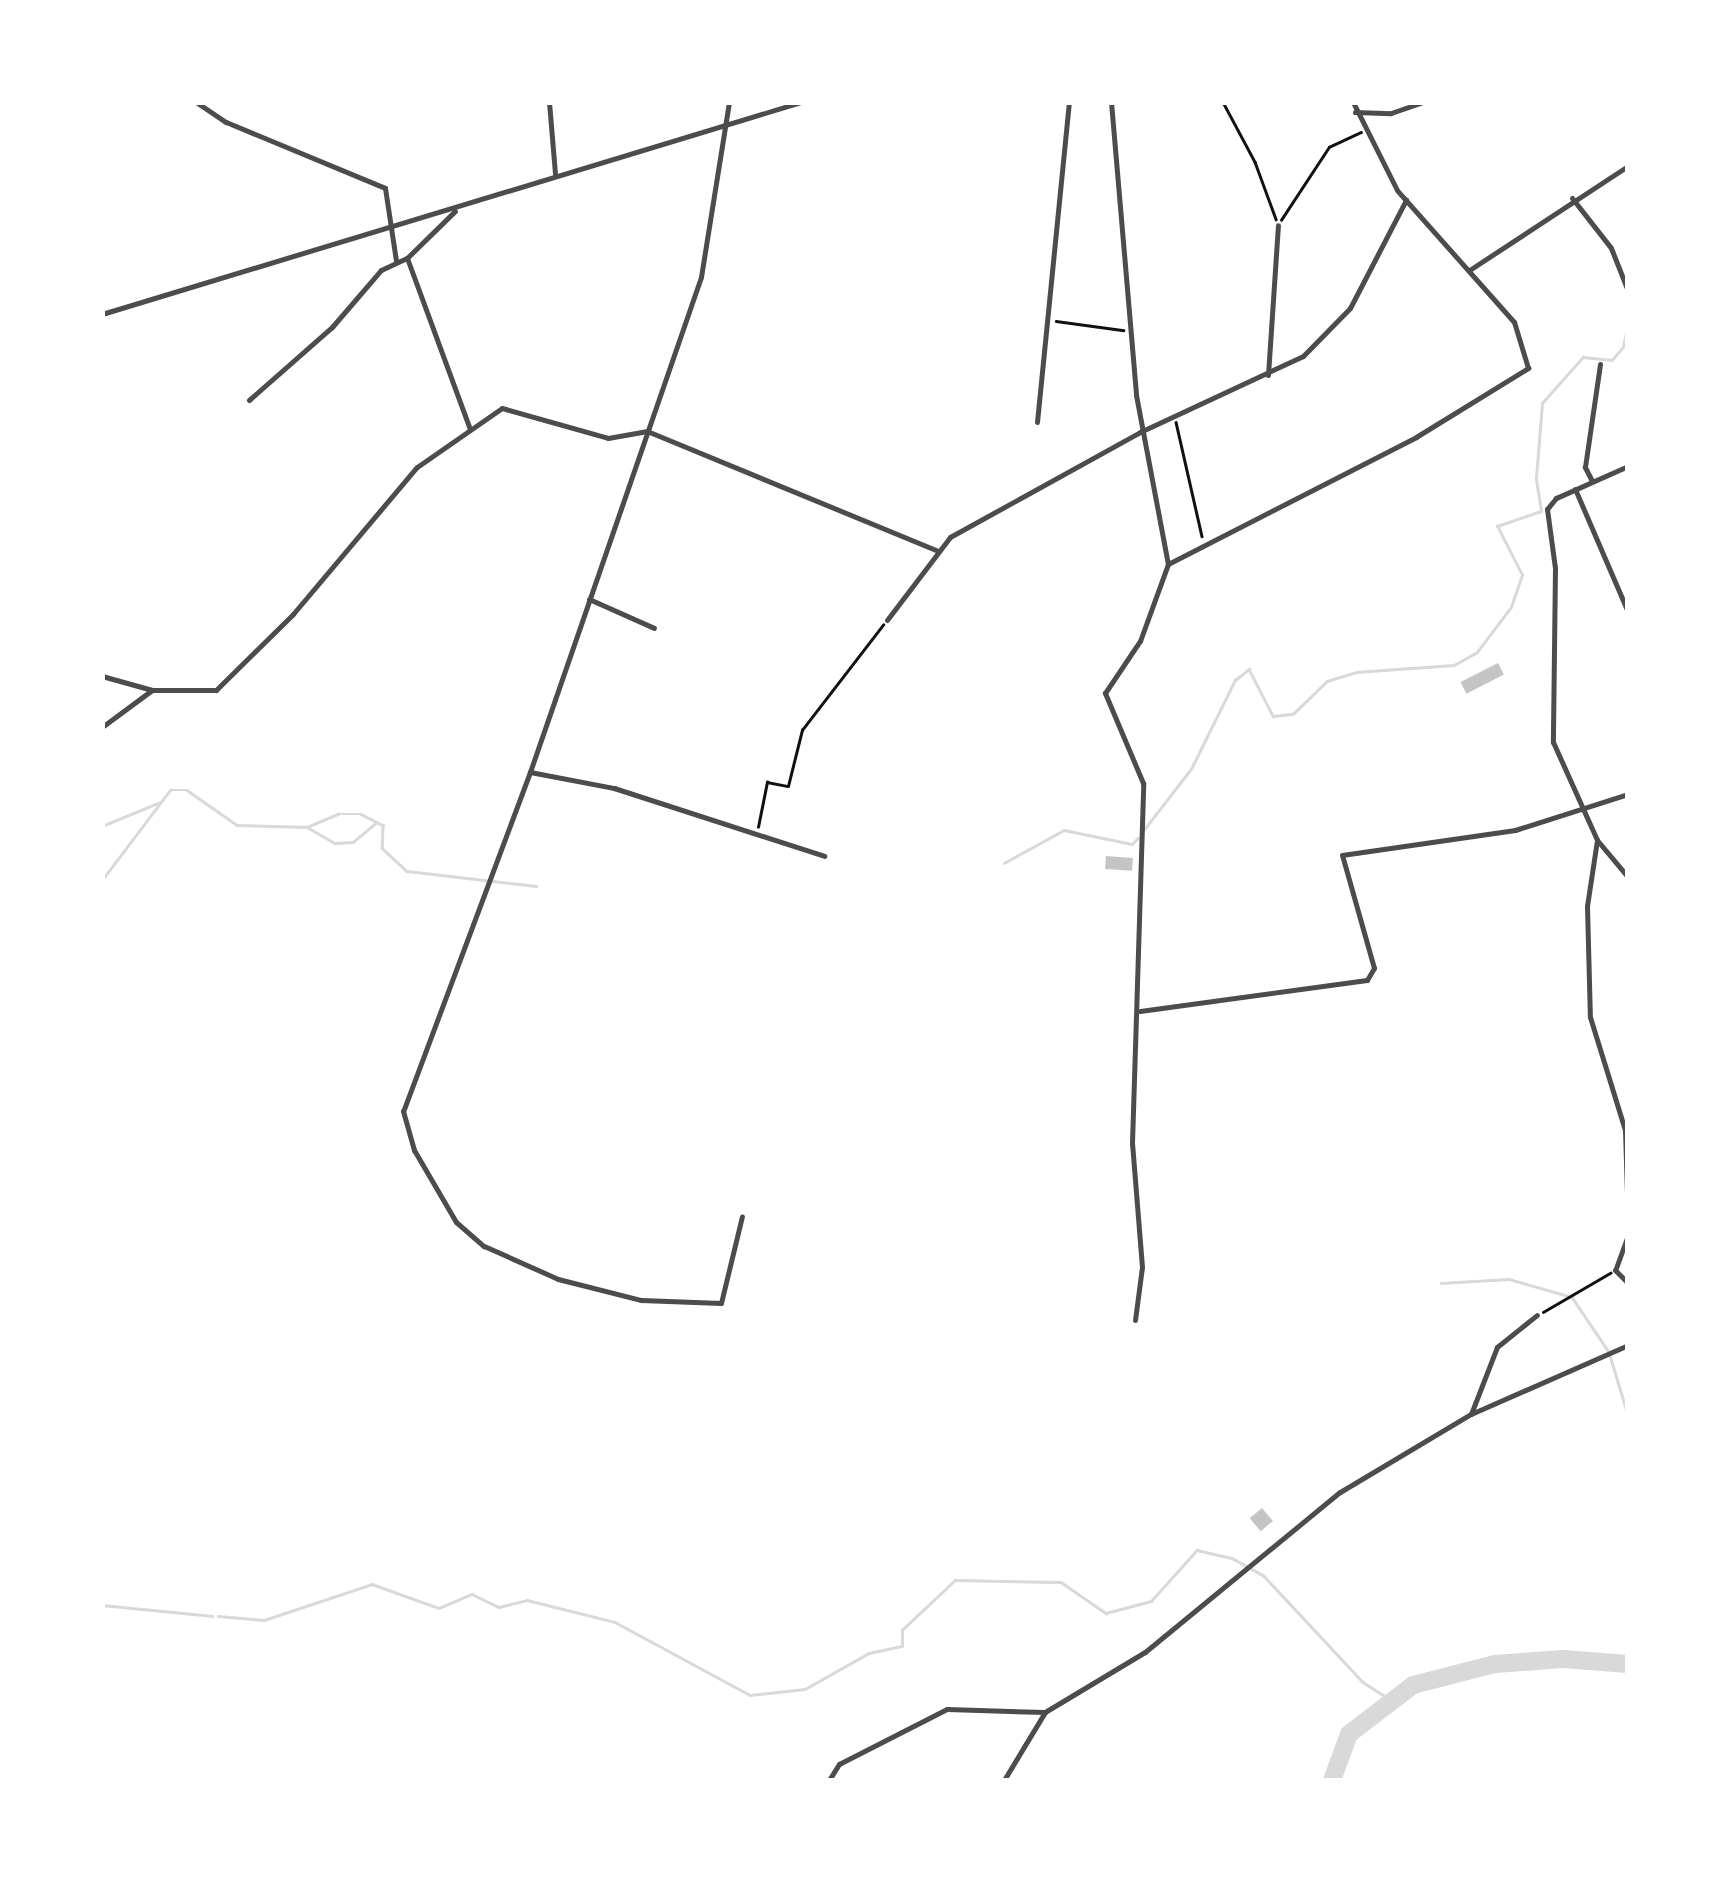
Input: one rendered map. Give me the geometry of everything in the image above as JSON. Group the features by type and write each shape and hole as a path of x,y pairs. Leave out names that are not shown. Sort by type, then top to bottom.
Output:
{"street":[{"path":"196,102 226,122 385,188 396,262"},
{"path":"549,102 555,174"},
{"path":"729,102 701,277 530,772 403,1112 408,1134 456,1222 484,1246 538,1270 641,1300 721,1303 742,1216"},
{"path":"102,314 800,102"},
{"path":"1037,422 1068,102"},
{"path":"1111,102 1140,432 1168,564 1140,641 1105,693 1143,782 1132,1142 1142,1266 1135,1320"},
{"path":"1168,564 1416,437 1529,365 1514,322 1406,200 1362,132 1353,102"},
{"path":"1355,112 1391,113 1423,102"},
{"path":"1471,270 1572,198 1628,166"},
{"path":"1572,198 1612,248 1628,290"},
{"path":"887,620 936,550 1140,432 1268,376 1303,356 1350,308 1406,200"},
{"path":"249,400 458,209"},
{"path":"1268,376 1278,225"},
{"path":"408,258 470,430"},
{"path":"1592,481 1585,467 1600,364"},
{"path":"102,676 152,690 216,690 293,614 417,467 502,408 608,438 647,431 936,550"},
{"path":"1628,466 1549,504 1555,568 1552,742 1597,840 1628,877"},
{"path":"1576,489 1628,612"},
{"path":"589,599 654,628"},
{"path":"102,727 152,690"},
{"path":"530,772 614,788 824,856"},
{"path":"1138,1011 1367,980 1374,968 1341,864 1346,852 1515,830 1628,794"},
{"path":"1597,840 1587,906 1590,1017 1625,1130 1628,1225"},
{"path":"1628,1236 1615,1270 1628,1283"},
{"path":"1471,1414 1497,1347 1538,1315"},
{"path":"1004,1780 1045,1712 1145,1652 1340,1492 1471,1414 1606,1359 1628,1345"},
{"path":"829,1780 839,1764 947,1709 1045,1712"}],"path":[{"path":"1223,102 1256,162 1278,225"},
{"path":"1278,225 1330,147 1362,132"},
{"path":"1044,319 1129,331"},
{"path":"1174,416 1205,546"},
{"path":"756,834 767,782 788,786 802,730 887,620"},
{"path":"1538,1315 1615,1270"}],"building":[{"path":"1498,663 1504,675 1466,694 1461,682"},
{"path":"1106,856 1133,858 1132,871 1105,869"},
{"path":"1262,1508 1273,1521 1261,1531 1250,1518"}],"waterway":[{"path":"1143,831 1191,769 1235,680 1249,669 1273,716 1293,714 1327,681 1356,672 1454,665 1477,652 1511,607 1522,575 1497,526 1541,511 1536,478 1542,403 1583,357 1612,360 1623,347 1628,323"},
{"path":"102,880 170,790 187,790 237,825 307,827 338,814 361,814 383,825 382,848 407,871 536,886"},
{"path":"102,826 158,803"},
{"path":"307,827 335,843 353,842 376,823"},
{"path":"1004,863 1064,830 1132,844 1138,838"},
{"path":"1441,1283 1509,1279 1572,1297 1609,1352 1628,1415"},
{"path":"218,1616 264,1620 372,1584 439,1608 472,1594 499,1607 527,1600 615,1622 750,1695 805,1689 869,1653 902,1646 902,1630 955,1580 1061,1582 1106,1613 1151,1601 1197,1550 1232,1558 1264,1576 1363,1682 1392,1701"},
{"path":"102,1605 212,1616"},
{"path":"1332,1780 1349,1734 1413,1685 1495,1664 1563,1659 1628,1664"}]}
